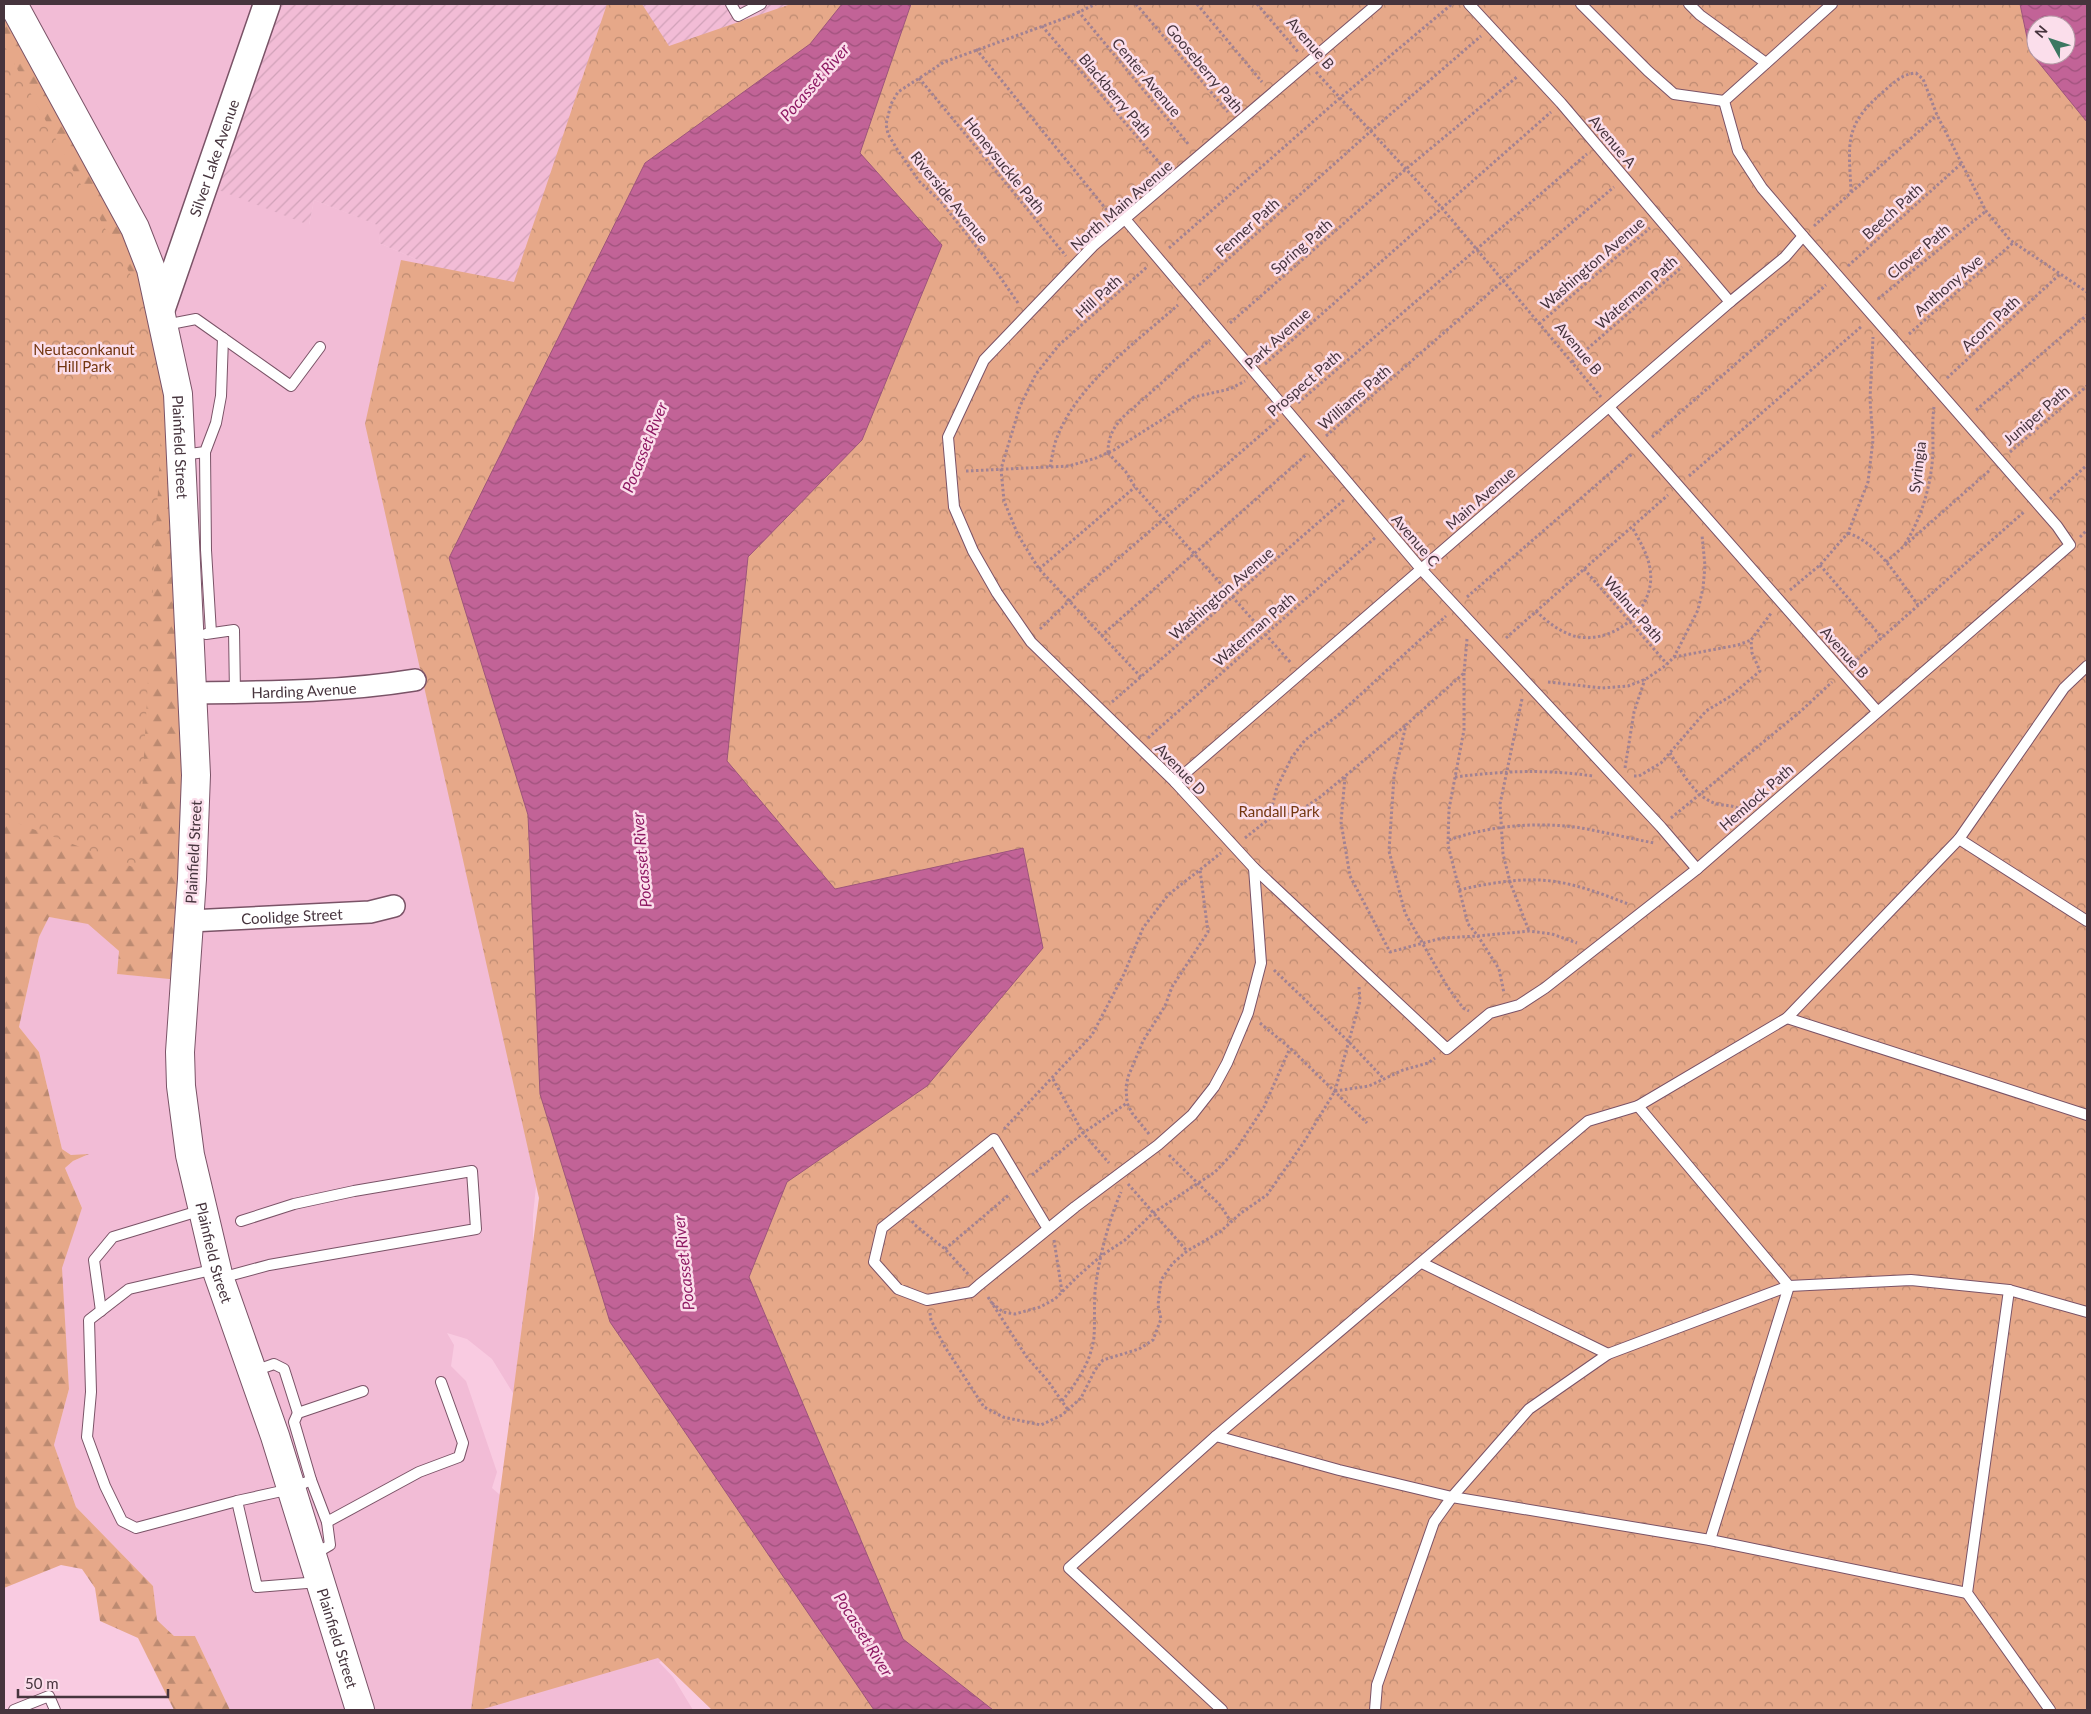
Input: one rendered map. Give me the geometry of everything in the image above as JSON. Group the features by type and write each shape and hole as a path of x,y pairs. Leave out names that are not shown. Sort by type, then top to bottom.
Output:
{"main road":[{"name":"Plainfield Street","path":"14,4 134,228 151,269 193,453 200,634 193,693 196,807 180,1052 181,1086 190,1155 218,1274 253,1372 301,1485 312,1556 360,1710"}],"street":[{"name":"Silver Lake Avenue","path":"162,318 267,4"},
{"name":"Harding Avenue","path":"193,693 235,694 369,688 415,680"},
{"name":"Coolidge Street","path":"190,921 370,912 394,906"}],"lane":[{"path":"731,4 738,16 761,4"},
{"name":"North Main Avenue","path":"951,472 948,437 984,360 1093,246 1377,4"},
{"name":"Avenue A","path":"1469,4 1561,103 1730,302"},
{"path":"1581,4 1648,71 1674,94 1724,101"},
{"path":"1689,4 1700,15 1766,63"},
{"path":"1724,101 1832,4"},
{"path":"1724,101 1738,151 1762,188 2040,507"},
{"name":"Avenue C","path":"1122,222 1158,258 1421,569 1525,681 1619,778 1697,869"},
{"name":"Main Avenue","path":"1175,782 1609,406 1785,257 1803,236"},
{"path":"162,318 196,319 291,386 320,347"},
{"path":"193,453 216,423 221,396 223,338"},
{"name":"Avenue B","path":"1609,406 1877,711"},
{"name":"Avenue D","path":"951,472 954,507 973,551 997,593 1029,639 1175,782 1254,868 1447,1050"},
{"name":"Hemlock Path","path":"1447,1050 1490,1013 1519,1005 1545,988 1697,869 2070,545 2057,526 2040,507"},
{"path":"200,634 234,630 235,694"},
{"path":"1222,1710 1069,1568 1216,1436 1588,1121 1638,1106 1787,1018 1959,839 2064,688 2087,666"},
{"path":"1959,839 2087,921"},
{"path":"1048,1229 994,1139 882,1228 874,1262 898,1289 927,1300 971,1292 1048,1229 1158,1145 1192,1115 1214,1087 1227,1063 1248,1013 1261,963 1254,868"},
{"path":"1787,1018 2087,1115"},
{"path":"1638,1106 1789,1286"},
{"path":"241,1221 294,1204 354,1191 472,1171 476,1229 218,1274 171,1280 129,1289 89,1320 92,1392 87,1437 105,1486 122,1521 136,1528 301,1485"},
{"path":"101,1311 94,1260 113,1237 202,1210"},
{"path":"1422,1263 1608,1354"},
{"path":"1375,1710 1377,1685 1434,1522 1452,1497 1529,1409 1608,1354 1789,1286 1911,1280 2009,1290 2087,1312"},
{"path":"1710,1540 1789,1286"},
{"path":"1967,1593 2009,1290"},
{"path":"253,1372 274,1364 284,1369 298,1413 294,1422 301,1485 328,1522 330,1545 312,1556"},
{"path":"328,1522 418,1472 459,1457 463,1443 442,1382"},
{"path":"298,1413 363,1391"},
{"path":"1216,1436 1339,1470 1452,1497 1710,1540 1967,1593 2050,1710"},
{"path":"237,1501 257,1587 320,1582"},
{"path":"14,1710 49,1696 55,1710"}],"path":[{"name":"Riverside Avenue","path":"1026,316 998,274 942,203 919,181 888,134 886,124 890,104 898,92 944,62 1096,4"},
{"name":"Gooseberry Path","path":"1136,4 1238,124"},
{"path":"1197,4 1272,94"},
{"name":"Avenue B","path":"1257,4 1308,63 1441,208 1609,406"},
{"name":"Hill Path","path":"1141,677 1068,602 1039,569 1018,534 1004,501 1001,470 1020,406 1036,374 1059,344 1340,98 1452,4"},
{"name":"Center Avenue","path":"1078,11 1199,157"},
{"name":"Blackberry Path","path":"1042,26 1173,179"},
{"name":"Fenner Path","path":"1050,467 1056,440 1074,406 1106,369 1371,131 1491,28"},
{"path":"976,49 1122,222"},
{"name":"Spring Path","path":"1108,453 1113,428 1122,417 1406,169 1528,68"},
{"path":"1851,192 1850,134 1855,122 1876,98 1907,74 1916,73 1923,79 1937,115 1986,211 2014,242 2087,292"},
{"name":"Honeysuckle Path","path":"919,78 1074,266"},
{"name":"Park Avenue","path":"951,472 1069,466 1108,453 1163,419 1194,397 1230,389 1245,381 1561,103"},
{"path":"1803,236 1937,115"},
{"name":"Prospect Path","path":"1029,639 1068,602 1597,146"},
{"name":"Beech Path","path":"1268,819 1277,786 1292,757 1305,740 1336,717 1456,607 1837,276 1962,162"},
{"name":"Williams Path","path":"1101,636 1503,281 1624,178"},
{"name":"Clover Path","path":"1870,313 1986,211"},
{"name":"Washington Avenue","path":"1539,324 1660,220"},
{"name":"Anthony Ave","path":"1897,344 2014,242"},
{"name":"Waterman Path","path":"1572,362 1692,259"},
{"name":"Acorn Path","path":"1936,388 2060,274"},
{"path":"1674,657 1738,645 1751,640 1779,601 1820,566 1848,532 1868,482 1872,459 1870,313"},
{"path":"1964,420 2087,315"},
{"name":"Juniper Path","path":"1886,562 2087,386"},
{"name":"Syringia","path":"1905,544 1915,528 1928,486 1933,452 1932,421 1936,388"},
{"path":"1108,453 1126,472 1135,486 1164,520 1300,673"},
{"path":"2040,507 2087,465"},
{"path":"1039,569 1135,486"},
{"name":"Washington Avenue","path":"1102,711 1354,491"},
{"path":"1536,611 1555,628 1575,636 1594,637 1617,630 1630,622 1645,603 1651,581 1650,567 1643,546 1632,527"},
{"path":"1542,679 1558,684 1602,688 1628,686 1646,679 1667,664 1674,657 1698,610 1703,588 1704,566 1701,527"},
{"name":"Waterman Path","path":"1138,746 1386,528"},
{"path":"1848,532 1860,537 1886,562 1918,605"},
{"path":"1820,566 1882,638"},
{"name":"Walnut Path","path":"1584,569 1667,664"},
{"path":"1406,725 1394,776 1389,851 1405,913 1442,978 1463,1008 1475,1015 1490,1013 1498,1004 1504,992 1503,981 1492,955 1468,924 1448,840 1449,809 1464,730 1464,673 1467,649 1467,619"},
{"path":"1455,777 1508,771 1542,770 1619,778 1639,776 1661,763 1706,712 1731,696 1760,671 1752,653 1751,640"},
{"path":"994,1139 1053,1079 1092,1035 1124,974 1143,928 1168,895 1232,844 1251,835 1268,819 1298,812 1320,798 1464,673"},
{"path":"1619,778 1634,712 1646,679"},
{"path":"1525,681 1500,804 1502,854 1510,882 1529,931"},
{"path":"1670,752 1685,777 1699,795 1717,804 1731,805 1742,810 1752,821"},
{"path":"1345,776 1342,822 1350,876 1390,952 1442,938 1529,931 1552,934 1579,944 1591,953"},
{"path":"1448,840 1472,832 1528,825 1575,827 1679,848"},
{"path":"1200,870 1208,932 1172,987 1164,1006 1143,1041 1126,1087 1127,1102 1132,1113 1158,1145 1221,1206 1231,1222"},
{"path":"1460,890 1480,885 1510,882 1539,880 1560,882 1628,904 1640,914"},
{"path":"1261,958 1349,1042 1384,1079"},
{"path":"927,1300 931,1320 945,1347 984,1407 1003,1417 1041,1425 1062,1416 1081,1398 1095,1370 1103,1360 1140,1350 1153,1340 1161,1319 1158,1305 1161,1280 1172,1263 1187,1251 1220,1232 1268,1195 1299,1149 1335,1090 1360,1001 1356,964"},
{"path":"1248,1013 1290,1048 1368,1123"},
{"path":"992,1302 1003,1312 1014,1314 1040,1307 1055,1299 1101,1256 1125,1240 1154,1213 1214,1172 1235,1151 1252,1128 1264,1107 1290,1048"},
{"path":"1335,1090 1369,1086 1403,1070 1428,1063 1447,1050"},
{"path":"1062,1401 1074,1386 1088,1362 1094,1338 1095,1292 1101,1256 1125,1181"},
{"path":"906,1210 915,1225 944,1249 979,1285 1026,1356 1048,1381 1068,1410"},
{"path":"1048,1229 1056,1244 1062,1292"}],"shaded area":[{"path":"21,4 271,4 309,225 314,200 381,226 379,243 420,261 438,289 544,1111 533,1215 533,1305 521,1406 492,1359 467,1339 447,1333 454,1345 451,1366 466,1381 497,1472 492,1488 681,1652 659,1662 673,1677 693,1710 230,1710 195,1636 174,1636 157,1620 153,1586 76,1507 54,1445 69,1389 61,1268 82,1208 65,1168 73,1161 87,1155 71,1155 62,1149 39,1052 19,1027 39,937 49,917 88,923 119,951 117,974 180,979"},
{"path":"271,4 835,4 555,312 438,289 420,261 379,243 380,226 314,200 309,225 216,189"}],"green space":[{"path":"4,4 21,4 165,328 193,706 180,980 117,974 119,951 88,924 49,917 39,937 19,1027 39,1052 62,1149 71,1155 89,1154 73,1161 65,1168 82,1208 62,1268 69,1389 54,1445 76,1507 153,1586 157,1620 174,1636 195,1636 230,1710 174,1710 138,1638 100,1621 95,1588 82,1569 61,1565 4,1588"},
{"name":"Randall Park","path":"607,4 642,4 669,46 791,4 2087,4 2087,1710 712,1710 658,1658 480,1710 471,1710 539,1198 365,424 401,260 514,282"},
{"name":"Neutaconkanut Hill Park","path":"4,45 166,339 138,869 4,818"}],"water":[{"name":"Pocasset River","path":"842,4 911,4 860,153 942,245 862,440 748,557 727,761 835,889 1023,848 1043,948 927,1086 787,1182 749,1277 903,1639 993,1710 874,1710 610,1322 540,1094 528,815 449,558 645,163 810,44"},
{"path":"2020,4 2087,4 2087,122 2041,65 2076,65 2076,15 2026,15 2026,33"}]}
